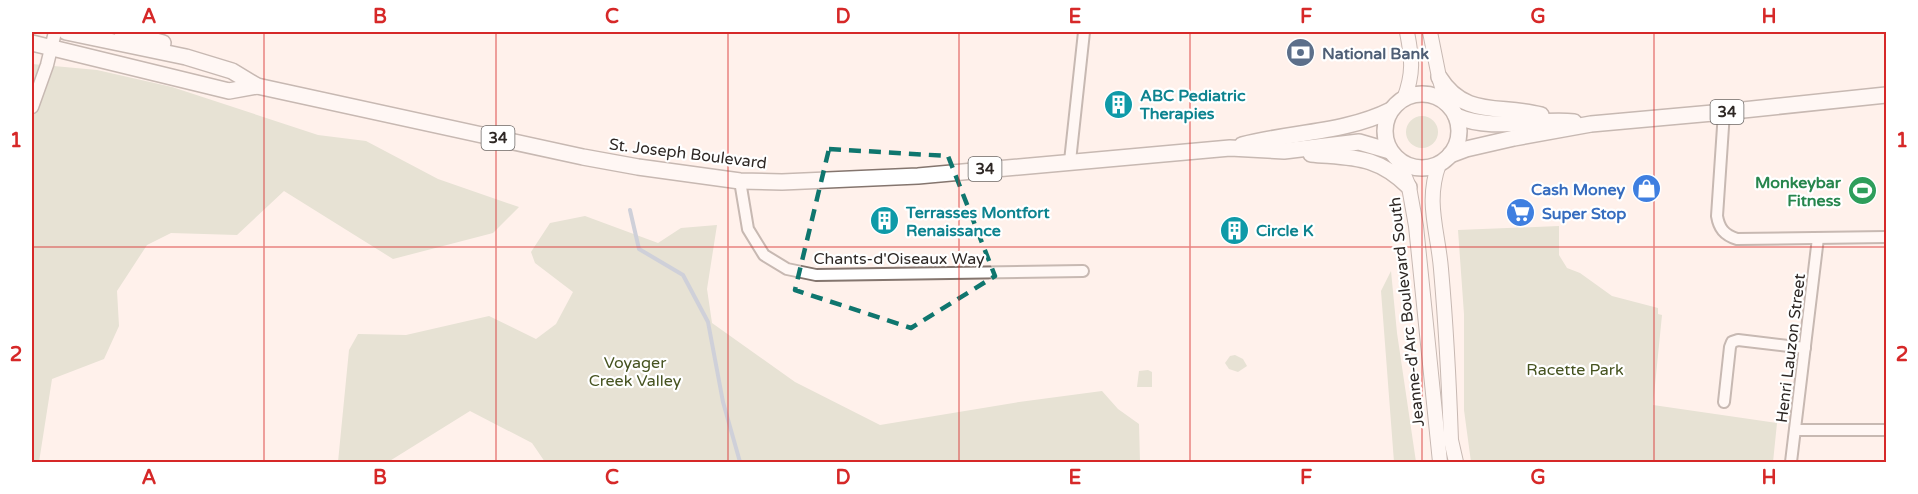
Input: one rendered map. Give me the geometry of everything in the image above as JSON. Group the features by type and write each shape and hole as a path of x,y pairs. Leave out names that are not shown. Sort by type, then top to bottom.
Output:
{"main road":[{"name":"St. Joseph Boulevard","path":"66,32 186,57 232,71 257,86 583,157 740,181 782,182 918,176 1230,148 1284,151 1359,142 1370,144 1394,156"},
{"path":"122,32 166,43 186,57"},
{"path":"1404,99 1412,74 1412,58 1407,32"},
{"path":"1430,32 1438,77 1451,110 1458,137 1456,147 1444,160"},
{"name":"St. Joseph Boulevard","path":"32,44 53,39 229,92 257,86"},
{"path":"1438,77 1453,96 1466,103 1495,109 1529,112 1558,120"},
{"name":"34","path":"1391,110 1404,99 1426,94 1437,98 1451,110 1479,124 1558,120 1591,124"},
{"name":"34","path":"1394,156 1407,166 1429,168 1466,149 1591,124 1887,95"},
{"name":"St. Joseph Boulevard","path":"1230,148 1266,139 1357,123 1391,110"},
{"path":"1391,110 1384,130 1386,141 1394,156"},
{"path":"1284,151 1368,160 1395,173 1409,187"},
{"name":"Jeanne-d'Arc Boulevard South","path":"1394,156 1409,187 1416,226 1440,462"},
{"name":"Jeanne-d'Arc Boulevard South","path":"1444,160 1433,180 1432,205 1441,266 1451,440 1456,462"}],"street":[{"path":"32,44 34,32"},
{"path":"1070,161 1084,32"},
{"path":"32,107 53,39"},
{"path":"1724,112 1717,216 1722,231 1729,237 1737,239 1887,237"},
{"name":"Chants-d'Oiseaux Way","path":"740,181 747,229 764,255 787,269 816,275 1083,271"},
{"name":"Henri Lauzon Street","path":"1791,462 1818,238"},
{"path":"1724,402 1732,342 1738,340 1805,348"},
{"path":"1795,430 1887,430"}],"highlighted area":[{"path":"829,149 948,156 995,276 911,328 795,290"}],"green space":[{"path":"32,64 97,70 172,87 318,135 366,141 438,179 519,207 493,233 393,259 284,191 237,235 171,233 147,245 117,291 119,326 104,359 52,379 39,462 32,462"},
{"path":"1422,116 1433,121 1438,132 1433,143 1422,148 1411,143 1406,132 1411,121"},
{"name":"Voyager Creek Valley","path":"585,216 658,243 681,228 717,225 707,289 712,323 795,382 880,425 1102,391 1118,409 1139,424 1140,462 545,462 532,443 470,411 388,462 338,462 349,350 358,334 406,335 489,316 536,339 556,324 573,292 535,263 531,252 550,223"},
{"name":"Racette Park","path":"1559,226 1559,255 1567,268 1580,273 1612,296 1658,308 1658,314 1662,315 1653,405 1777,423 1773,462 1471,462 1464,410 1464,314 1458,230"},
{"path":"1391,271 1397,333 1416,462 1394,462 1381,291"},
{"path":"1235,355 1243,359 1247,366 1238,372 1229,369 1225,363 1230,356"},
{"path":"1139,371 1152,372 1152,387 1137,387"}],"waterway":[{"path":"630,210 639,249 683,275 708,322 723,402 740,462"}],"place":[{"name":"National Bank","path":"1301,53"},
{"name":"ABC Pediatric Therapies","path":"1119,104"},
{"name":"Cash Money","path":"1646,189"},
{"name":"Monkeybar Fitness","path":"1862,191"},
{"name":"Super Stop","path":"1521,213"},
{"name":"Terrasses Montfort Renaissance","path":"885,221"},
{"name":"Circle K","path":"1235,230"}]}
